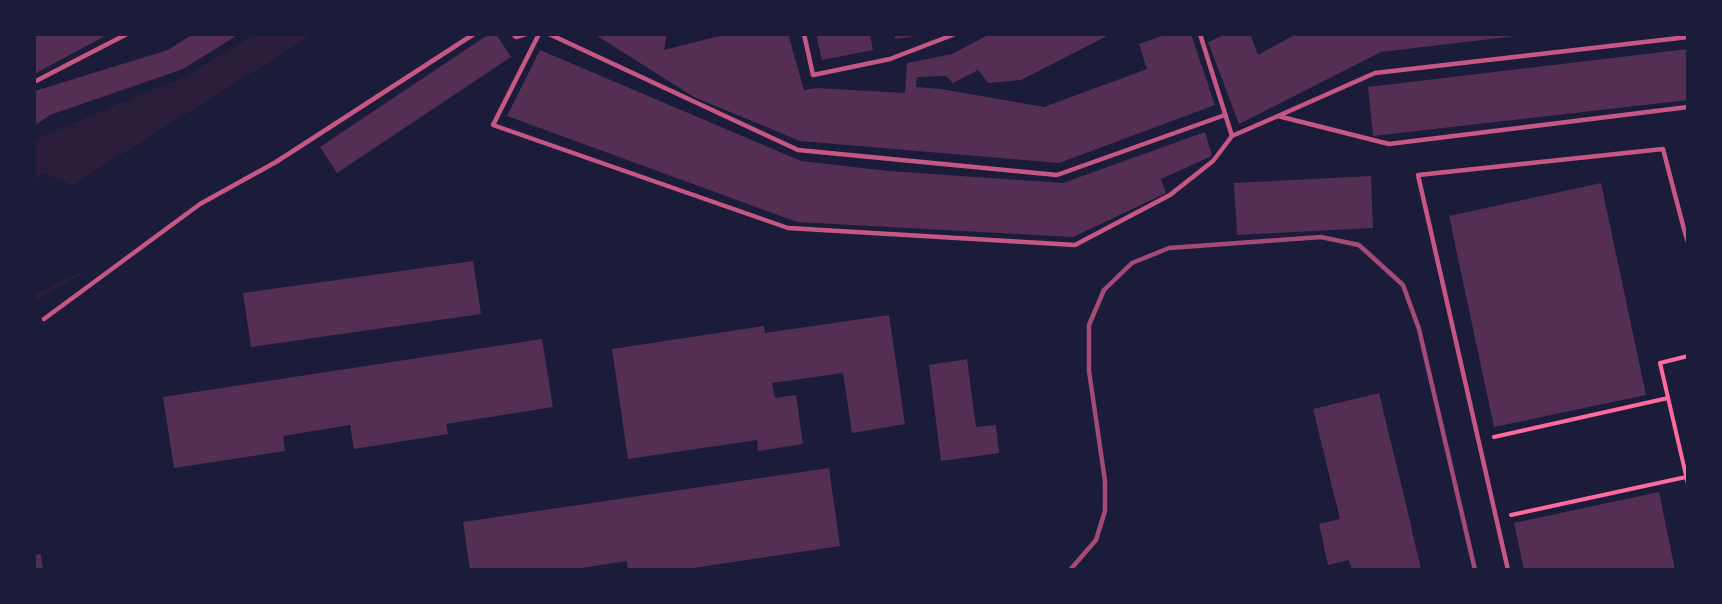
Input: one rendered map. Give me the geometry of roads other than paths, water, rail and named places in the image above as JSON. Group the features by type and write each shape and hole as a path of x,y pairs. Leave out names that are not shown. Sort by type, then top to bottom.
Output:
{"lane":[{"path":"34,82 127,34"},
{"path":"44,318 200,204 276,162 474,34"},
{"path":"513,34 516,37 526,34"},
{"path":"539,34 493,125 788,228 1075,245 1170,195 1213,161 1232,136 1375,73 1688,37"},
{"path":"549,34 798,150 1057,175 1225,115"},
{"path":"804,34 813,75 890,59 955,34"},
{"path":"1200,34 1232,136"},
{"path":"1278,116 1389,144 1688,107"},
{"path":"1508,570 1418,175 1663,149 1688,242"}],"railway":[{"path":"1070,570 1096,540 1105,511 1105,481 1089,371 1089,325 1104,290 1132,263 1169,248 1321,237 1359,245 1403,285 1419,329 1475,570"}]}
